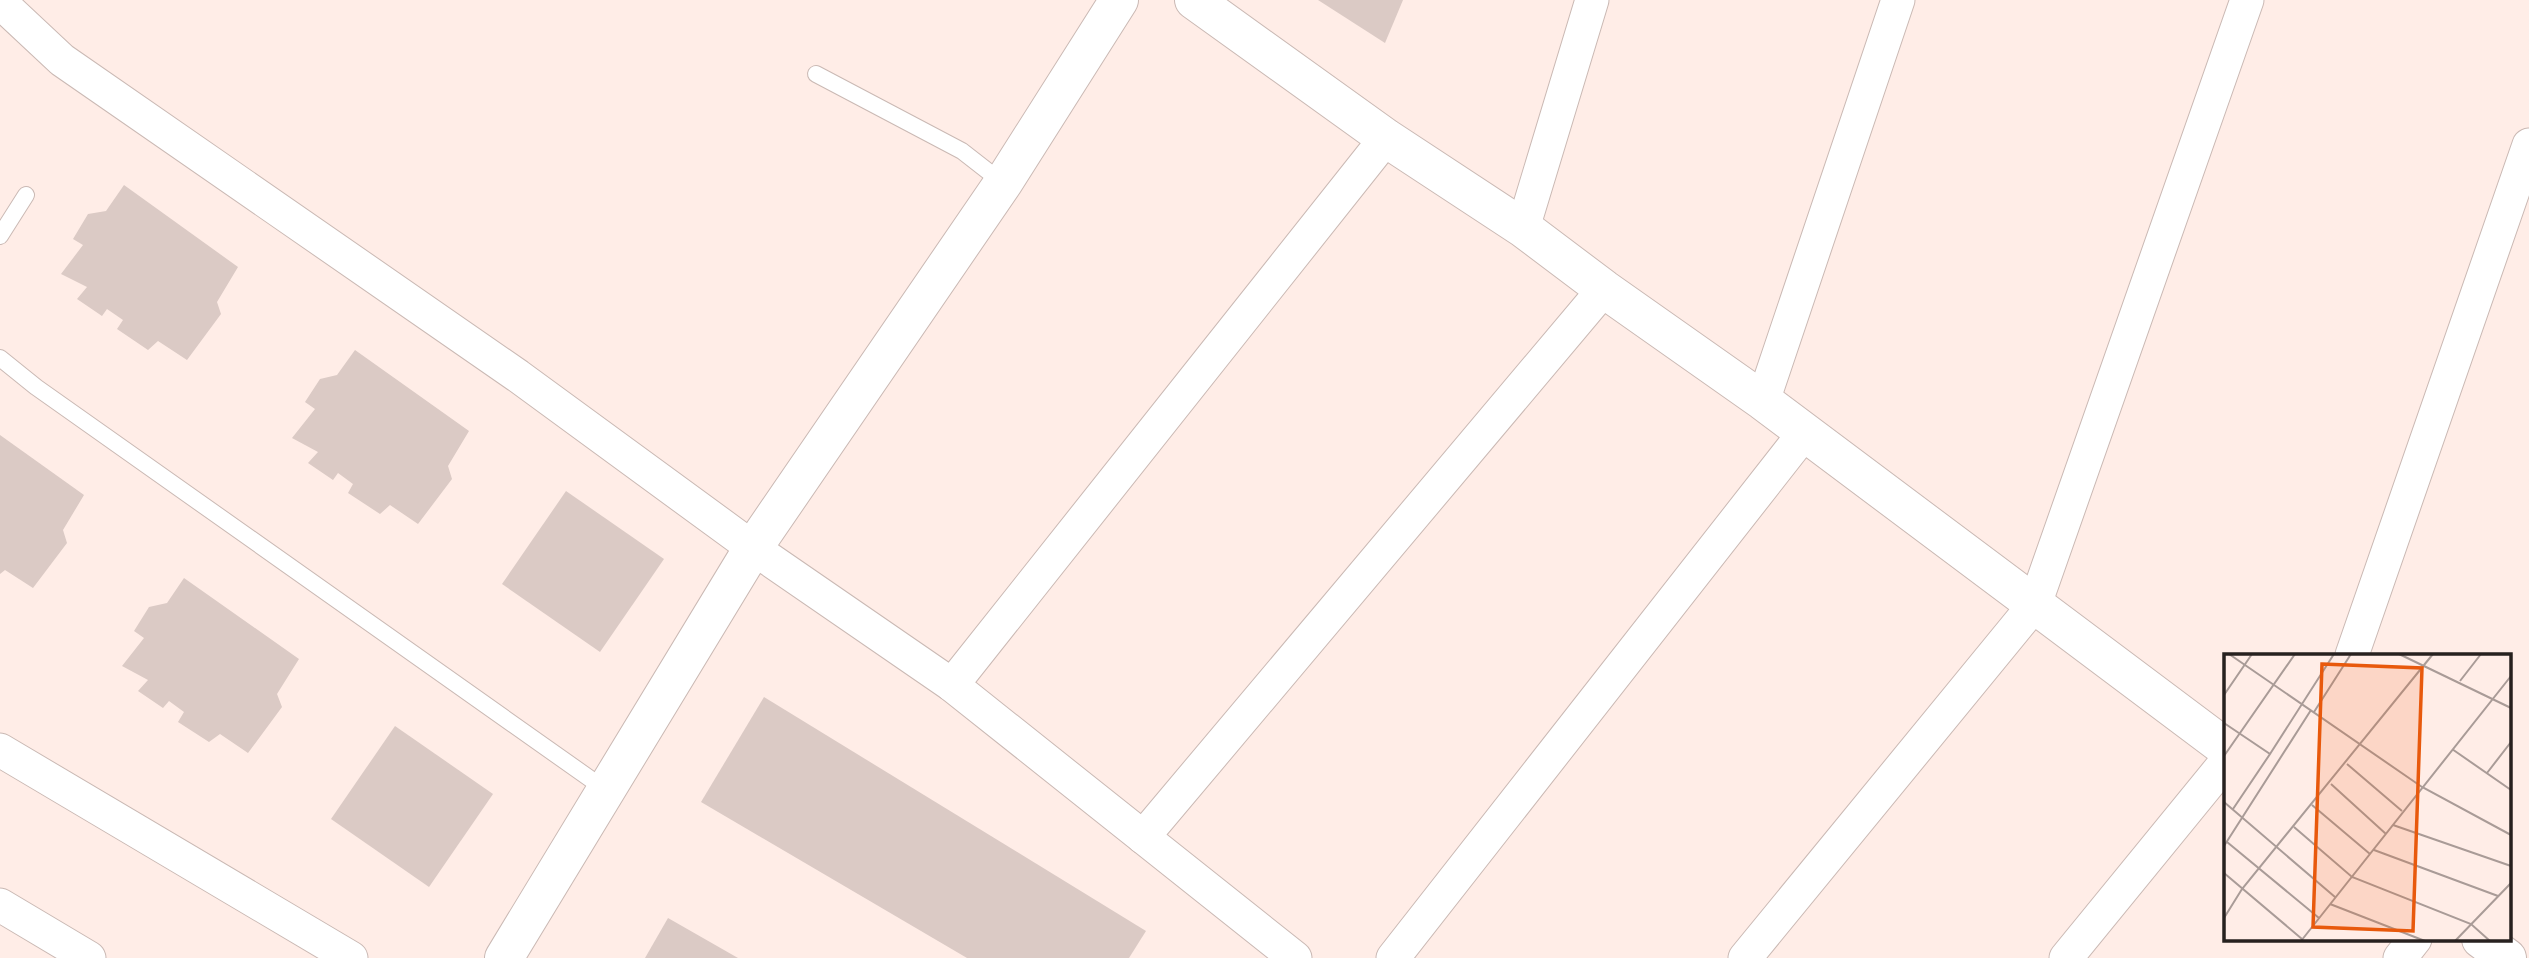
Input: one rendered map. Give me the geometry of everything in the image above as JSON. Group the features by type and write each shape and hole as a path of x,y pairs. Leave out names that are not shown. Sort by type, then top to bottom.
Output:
{"street":[{"path":"504,958 753,548 1003,183 1119,0"},
{"path":"1194,0 1386,138 1523,228 1604,289 1763,401 2224,746"},
{"path":"1523,228 1592,0"},
{"path":"1763,401 1898,0"},
{"path":"1745,958 2035,604 2247,0"},
{"path":"0,2 62,60 518,376 753,548 952,685 1295,958"},
{"path":"952,685 1386,138"},
{"path":"2352,654 2529,145"},
{"path":"1143,837 1604,289"},
{"path":"1393,958 1805,432"},
{"path":"0,750 351,958"},
{"path":"2066,958 2224,764"},
{"path":"0,905 89,958"},
{"path":"2400,958 2414,940"},
{"path":"2482,940 2507,958"}],"lane":[{"path":"816,74 961,151 1003,183"},
{"path":"0,236 26,195"},
{"path":"0,358 36,387 606,790"}],"building":[{"path":"1318,0 1403,0 1385,43"},
{"path":"124,185 238,267 217,302 221,314 187,360 158,341 148,350 117,329 123,320 107,309 102,316 77,299 87,287 61,274 83,245 73,239 88,214 106,211"},
{"path":"355,350 469,431 448,466 452,479 418,524 390,505 380,514 348,493 353,484 338,473 333,480 308,463 318,452 292,438 315,409 305,402 320,379 337,375"},
{"path":"0,435 84,495 63,530 67,543 33,588 5,570 0,574"},
{"path":"566,491 664,559 600,652 502,584"},
{"path":"184,578 299,659 277,694 282,707 248,753 220,734 209,742 178,722 184,712 169,701 163,708 138,691 148,680 122,666 144,638 134,631 149,607 167,603"},
{"path":"764,697 1146,931 1129,958 967,958 701,802"},
{"path":"395,726 493,794 429,887 331,819"},
{"path":"668,918 738,958 645,958"}]}
